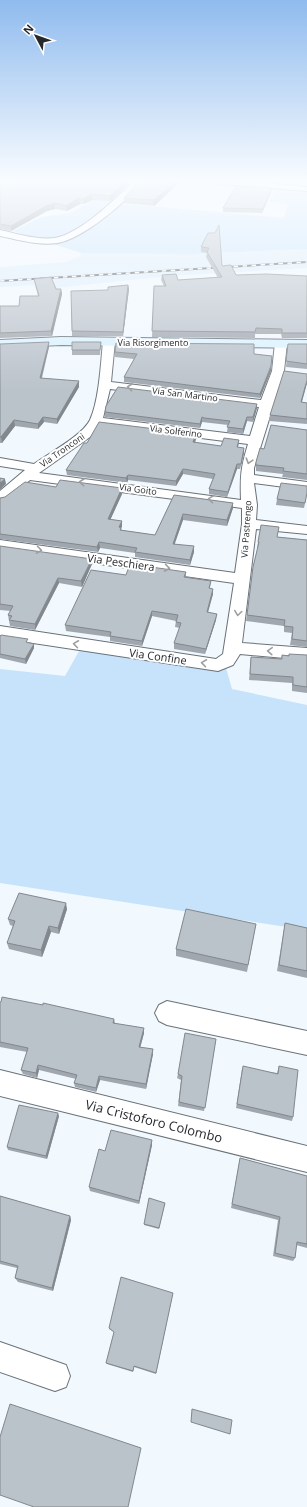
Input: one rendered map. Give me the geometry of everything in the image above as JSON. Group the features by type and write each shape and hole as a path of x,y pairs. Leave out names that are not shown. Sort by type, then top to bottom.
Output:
{"street":[{"name":"Via Risorgimento","path":"0,344 109,342 307,344"},
{"name":"Via Tronconi","path":"0,498 32,471 85,434 96,421 105,384 109,342"},
{"name":"Via Pastrengo","path":"233,648 249,524 250,504 246,478 247,468 266,404 278,371 281,343"},
{"path":"278,371 292,373"},
{"name":"Via San Martino","path":"105,384 266,404"},
{"name":"Via Solferino","path":"96,421 256,441"},
{"path":"260,425 276,427"},
{"name":"Via Goito","path":"0,462 32,471 250,504"},
{"path":"246,478 307,486"},
{"path":"249,524 307,530"},
{"name":"Via Peschiera","path":"0,545 242,579"},
{"name":"Via Confine","path":"0,632 218,665 227,662 232,656 233,648"},
{"path":"233,648 307,654"},
{"path":"167,1013 307,1042"},
{"name":"Via Cristoforo Colombo","path":"0,1083 307,1158"},
{"path":"0,1356 55,1376"}],"shaded area":[{"path":"79,252 230,252 192,254"},
{"path":"307,252 307,268 170,276 36,290 35,285 0,287 0,267 65,262 80,256 81,253 192,254"},
{"path":"83,644 226,668 232,689 307,705 307,930 0,883 0,669 65,676"}],"building":[{"path":"207,252 221,252 222,266 231,265 236,275 266,274 307,276 307,333 282,333 282,329 256,328 255,332 152,331 154,286 166,286 162,275 176,274 178,280 222,277"},
{"path":"51,277 56,289 61,289 51,331 0,333 0,306 19,306 20,296 39,296 34,279"},
{"path":"128,285 123,332 72,331 71,291 108,290 108,287"},
{"path":"49,342 40,378 79,381 57,419 43,417 38,424 14,420 0,437 0,344"},
{"path":"72,342 101,342 100,350 72,350"},
{"path":"116,343 254,344 254,354 272,356 271,366 260,394 124,377 137,354 115,352"},
{"path":"288,344 307,344 307,364 286,361"},
{"path":"284,371 307,374 307,380 301,402 307,403 307,419 270,415"},
{"path":"118,387 257,404 253,417 247,417 243,429 227,427 230,421 202,417 200,424 105,412 106,406"},
{"path":"99,422 196,434 193,442 221,446 224,438 239,440 237,447 244,448 241,464 237,464 228,492 209,489 215,474 183,469 176,481 128,475 126,478 66,470 84,443 87,443"},
{"path":"271,425 307,430 307,474 283,471 284,468 256,465 260,448 264,449"},
{"path":"0,478 5,479 0,483"},
{"path":"60,480 122,488 108,519 122,521 119,527 121,528 120,530 155,535 174,495 233,503 227,520 183,514 173,544 194,546 190,560 135,552 137,548 99,542 97,547 0,534 0,498 5,497 25,482 56,487"},
{"path":"281,483 307,486 305,503 277,499"},
{"path":"261,525 279,527 277,537 307,540 307,641 292,639 293,627 284,626 285,620 247,615 253,567 259,542"},
{"path":"0,546 92,559 81,581 58,578 35,624 9,620 12,616 8,615 13,606 0,604"},
{"path":"130,564 186,572 184,577 211,581 209,588 213,589 207,612 217,614 206,649 174,643 181,623 176,622 178,615 152,611 142,641 110,636 111,632 65,625 91,570 126,575"},
{"path":"1,635 28,639 26,642 34,644 25,659 0,654"},
{"path":"289,654 307,655 307,687 293,685 293,677 250,674 251,657 282,659 282,655 289,656"},
{"path":"19,893 66,903 58,928 49,926 41,950 7,943 15,921 8,919"},
{"path":"186,909 256,924 248,965 176,949"},
{"path":"285,923 307,928 307,971 279,965"},
{"path":"2,997 43,1005 43,1003 114,1019 113,1023 144,1028 139,1047 153,1049 146,1084 99,1076 96,1088 74,1083 77,1075 38,1065 36,1073 21,1070 28,1048 0,1042 0,1002"},
{"path":"185,1033 216,1039 205,1108 179,1102 182,1076 178,1074"},
{"path":"243,1066 278,1074 279,1066 298,1070 293,1117 237,1104"},
{"path":"19,1105 58,1113 46,1156 7,1147"},
{"path":"111,1130 152,1140 139,1201 89,1187 99,1149 105,1151"},
{"path":"240,1158 307,1176 307,1244 297,1242 295,1258 275,1253 280,1217 232,1204"},
{"path":"0,1196 70,1216 52,1288 15,1278 18,1266 0,1261"},
{"path":"149,1198 165,1203 159,1228 144,1224"},
{"path":"121,1277 173,1293 156,1373 134,1366 133,1371 106,1363 114,1332 109,1328"},
{"path":"10,1404 141,1448 128,1507 34,1507 0,1495 0,1437"},
{"path":"192,1409 232,1420 230,1434 191,1422"}],"railway":[{"path":"0,281 307,262"}]}
